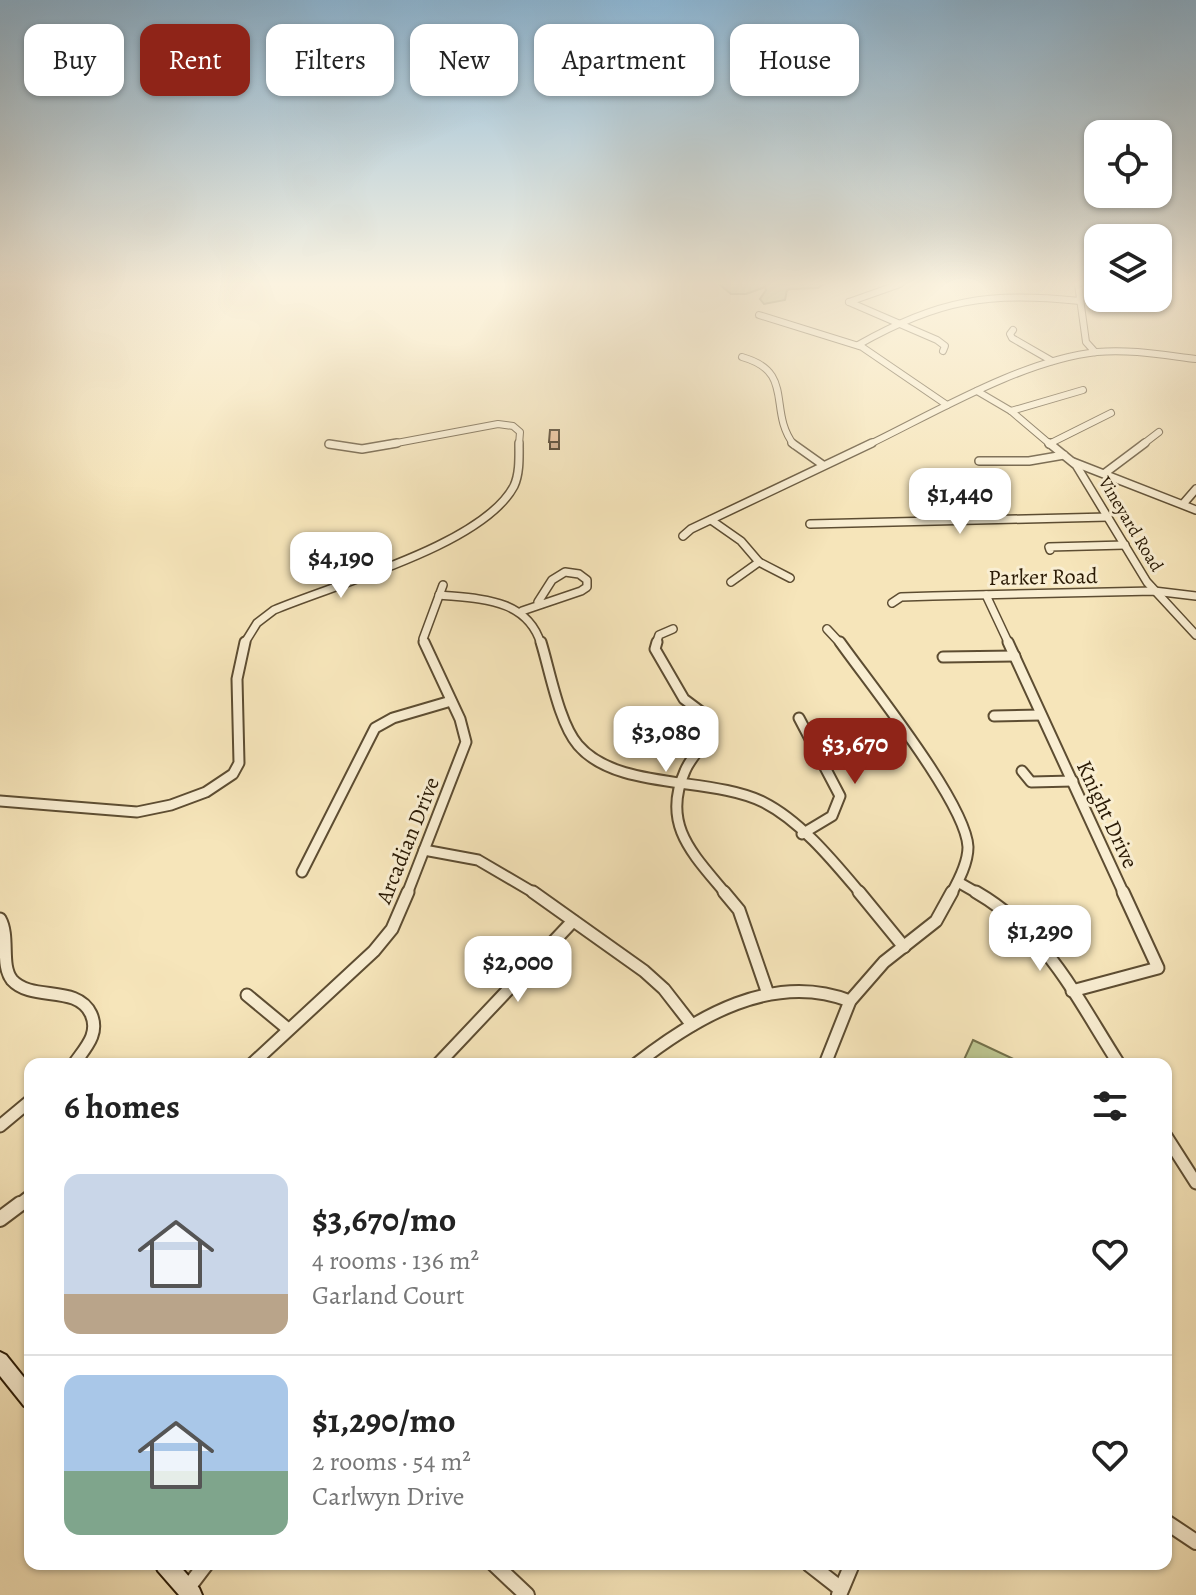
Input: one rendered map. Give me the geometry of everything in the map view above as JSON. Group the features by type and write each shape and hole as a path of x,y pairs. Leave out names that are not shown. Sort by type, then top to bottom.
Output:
{"main road":[{"path":"0,1361 24,1392"},
{"path":"170,1570 190,1592"}],"street":[{"path":"746,358 774,376 780,387 787,436 801,452 823,465"},
{"path":"878,358 947,405"},
{"path":"1047,358 1052,361"},
{"path":"683,536 1009,376 1064,358"},
{"path":"977,391 1013,412 1074,463 1196,510"},
{"path":"1013,412 1082,392"},
{"path":"1049,444 1111,413"},
{"path":"0,801 123,813 208,792 224,784 235,774 239,763 236,687 245,642 256,624 274,610 433,546 487,516 502,503 516,480 520,432 513,426 498,424 362,449 329,444"},
{"path":"1105,473 1159,432"},
{"path":"979,461 1029,461 1064,455"},
{"path":"1002,468 1074,463"},
{"name":"Vineyard Road","path":"1074,463 1154,591 1196,635"},
{"path":"1183,504 1196,489"},
{"path":"810,524 1108,517"},
{"path":"711,520 746,546 759,562 790,578"},
{"path":"1050,550 1049,547 1125,545"},
{"path":"731,582 759,562"},
{"path":"538,602 556,574 576,572 587,580 587,587 578,594 538,602 522,611 537,630 579,746 607,766 748,795 774,809 858,891 904,947"},
{"name":"Arcadian Drive","path":"258,1058 384,940 397,920 464,750 464,730 423,639 441,590 522,611"},
{"name":"Parker Road","path":"892,603 901,597 1154,591 1196,596"},
{"name":"Knight Drive","path":"986,595 1158,968 1072,991"},
{"path":"673,629 656,639 655,649 684,699 704,714 711,728 707,742 690,762 682,780 676,813 680,834 739,910 768,994"},
{"path":"827,629 837,638 908,736 956,811 965,830 968,850 965,868 936,921 877,969 850,1001 827,1058"},
{"path":"943,657 1015,656"},
{"path":"302,872 371,732 393,718 451,701"},
{"path":"994,716 1041,715"},
{"path":"799,718 840,796 839,806 833,815 802,834"},
{"path":"1022,771 1031,782 1073,781"},
{"path":"424,850 478,860 495,867 655,980 692,1025"},
{"path":"958,882 1003,908 1029,930 1115,1058"},
{"path":"0,919 6,935 5,965 12,980 28,988 72,997 85,1006 91,1015 95,1029 93,1038 78,1058"},
{"path":"444,1058 573,921"},
{"path":"645,1058 692,1025 735,1003 768,994 817,991 850,1001"},
{"path":"247,995 288,1029"},
{"path":"0,1126 24,1106"},
{"path":"1172,1145 1196,1183"},
{"path":"0,1219 24,1201"},
{"path":"1172,1526 1196,1542"},
{"path":"190,1592 203,1570"},
{"path":"500,1570 527,1595"},
{"path":"816,1570 840,1592 849,1570"}],"green space":[{"path":"973,1040 1011,1058 965,1058"}],"building":[{"path":"550,430 559,430 559,442 549,442"}]}
